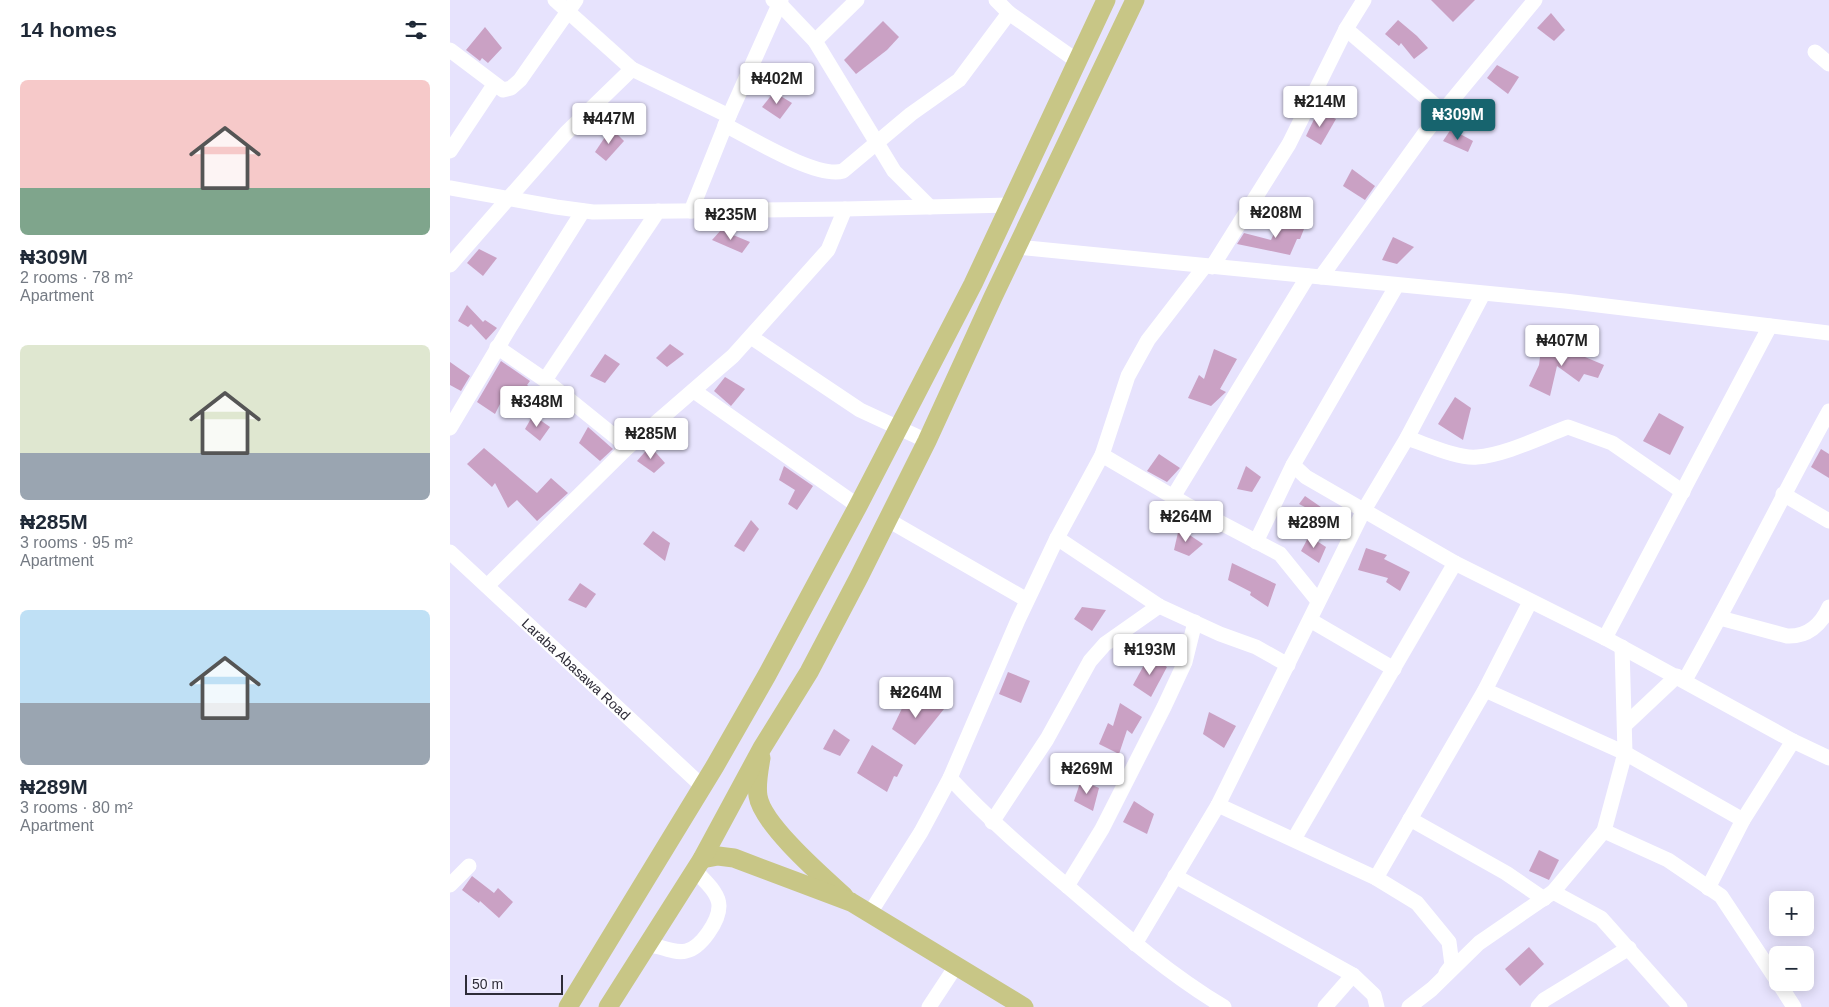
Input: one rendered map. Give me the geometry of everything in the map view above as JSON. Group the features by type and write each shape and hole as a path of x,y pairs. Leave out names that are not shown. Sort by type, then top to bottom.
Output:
{"main road":[{"path":"568,1007 767,675 858,506 973,284 1106,0"},
{"path":"608,1007 699,865 762,748 809,672 927,441 1135,0"},
{"path":"762,748 758,795 762,810 803,858 851,902"},
{"path":"699,865 718,856 734,858 851,902 1024,1007"}],"street":[{"path":"555,0 572,6 632,69 806,165 833,174 843,171 876,143 959,80 1008,13"},
{"path":"815,41 858,0"},
{"path":"996,0 1008,13 1077,61"},
{"path":"870,913 921,832 950,778 1027,600 1057,538 1102,455 1128,376 1148,340 1209,267 1289,144 1346,29 1364,0"},
{"path":"1173,497 1315,276 1443,112 1535,0"},
{"path":"691,211 727,120 778,1 815,41 894,171 930,208"},
{"path":"450,50 494,86 503,90 511,88 520,80 572,6"},
{"path":"1346,29 1443,112"},
{"path":"1815,52 1829,64"},
{"path":"450,265 566,133 632,69"},
{"path":"450,151 494,86"},
{"path":"450,188 583,211 658,212 1010,205"},
{"path":"487,586 628,447 734,356 828,250 845,209"},
{"path":"450,428 497,347 583,211"},
{"path":"544,380 658,212"},
{"path":"1017,247 1565,302 1828,332"},
{"path":"1256,542 1293,465 1397,285"},
{"path":"1134,944 1218,805 1364,510 1407,438 1483,294"},
{"path":"1605,638 1770,326"},
{"path":"751,337 852,405 927,441"},
{"path":"497,347 544,380 628,447"},
{"path":"694,391 858,506"},
{"path":"1626,724 1681,678 1720,618 1783,494 1829,411"},
{"path":"1407,438 1449,452 1476,458 1523,444 1568,427 1612,443 1683,492"},
{"path":"1102,455 1173,497 1280,554 1318,601"},
{"path":"1293,465 1306,477 1455,563 1605,638 1793,741 1829,758"},
{"path":"1783,494 1829,521"},
{"path":"888,520 1027,600"},
{"path":"1057,538 1159,606 1256,647 1288,665"},
{"name":"Laraba Abasawa Road","path":"451,556 487,586 702,786"},
{"path":"1294,839 1455,563"},
{"path":"1376,878 1484,690 1530,602"},
{"path":"992,822 1047,739 1090,661 1105,644 1159,606"},
{"path":"1720,618 1797,637 1810,632 1825,617 1829,606"},
{"path":"1310,620 1394,669"},
{"path":"1067,886 1102,829 1164,707 1185,662 1195,622"},
{"path":"1408,1007 1432,989 1479,943 1548,895 1604,831 1625,753 1626,724 1622,647"},
{"path":"1484,690 1625,753 1743,820"},
{"path":"1708,888 1743,820 1793,741"},
{"path":"950,778 992,822 1134,944 1196,990 1224,1007"},
{"path":"1218,805 1376,878 1417,903 1449,942 1452,965 1432,989"},
{"path":"1410,819 1548,895 1601,918 1680,1007"},
{"path":"1604,831 1668,860 1721,896 1769,968"},
{"path":"648,944 684,952 696,948 705,937 715,919 719,906 715,893 699,865"},
{"path":"450,885 469,866"},
{"path":"1175,876 1354,975 1374,994 1377,1007"},
{"path":"1538,1007 1544,1000 1629,948"},
{"path":"929,1007 956,966"},
{"path":"1325,1007 1354,975"},
{"path":"1784,991 1794,1007"}],"building":[{"path":"1431,0 1475,0 1453,22"},
{"path":"1551,13 1565,30 1554,41 1537,28"},
{"path":"1398,20 1428,48 1414,59 1401,43 1399,46 1385,34"},
{"path":"883,21 899,37 887,50 856,74 844,60"},
{"path":"485,27 502,48 488,63 482,58 480,61 466,50"},
{"path":"1497,65 1519,77 1508,94 1487,78"},
{"path":"774,92 792,103 780,119 762,107"},
{"path":"1318,111 1336,119 1321,145 1306,136"},
{"path":"611,128 624,141 606,161 595,152"},
{"path":"1451,129 1473,141 1468,152 1443,141"},
{"path":"1352,169 1375,186 1365,200 1343,186"},
{"path":"1281,218 1304,229 1290,255 1237,244 1244,233 1271,240"},
{"path":"721,230 750,242 742,253 712,240"},
{"path":"1393,237 1414,247 1397,264 1382,260"},
{"path":"479,249 497,258 483,276 467,263"},
{"path":"467,305 483,322 485,320 497,328 486,340 471,324 468,327 458,321"},
{"path":"1547,341 1604,365 1598,378 1584,374 1579,382 1557,366 1550,396 1529,386 1539,365 1541,349"},
{"path":"670,344 684,354 667,367 656,358"},
{"path":"1214,349 1237,359 1220,389 1226,392 1211,406 1188,398 1199,375 1204,379"},
{"path":"605,354 620,364 605,383 590,376"},
{"path":"501,361 530,381 527,385 536,391 528,405 506,392 495,414 477,402"},
{"path":"450,362 470,376 461,391 450,385"},
{"path":"725,377 745,389 731,406 714,391"},
{"path":"1455,397 1471,408 1463,440 1438,424"},
{"path":"1659,413 1684,427 1670,455 1643,441"},
{"path":"533,415 550,427 540,441 525,429"},
{"path":"588,427 613,449 600,461 579,443"},
{"path":"650,446 665,463 654,473 637,461"},
{"path":"484,448 537,493 551,478 568,493 537,521 517,500 508,508 495,483 492,487 467,464"},
{"path":"1821,449 1829,454 1829,478 1811,467"},
{"path":"1159,454 1180,468 1167,482 1147,471"},
{"path":"784,466 813,486 797,510 788,504 795,490 779,480"},
{"path":"1246,466 1261,477 1252,492 1237,489"},
{"path":"1305,496 1331,514 1328,519 1299,504"},
{"path":"751,520 759,529 744,552 734,546"},
{"path":"1179,528 1203,544 1189,556 1174,550"},
{"path":"653,531 670,543 665,561 643,544"},
{"path":"1309,536 1326,547 1319,563 1301,551"},
{"path":"1366,548 1387,555 1384,559 1410,572 1400,591 1386,582 1388,578 1358,570"},
{"path":"1232,563 1276,584 1268,607 1250,595 1251,592 1228,580"},
{"path":"580,583 596,594 586,608 568,600"},
{"path":"1082,607 1106,610 1092,631 1074,619"},
{"path":"1149,656 1167,667 1151,697 1133,685"},
{"path":"1008,672 1030,681 1021,703 999,694"},
{"path":"908,696 944,709 915,745 892,729"},
{"path":"1120,703 1142,717 1132,734 1127,730 1119,754 1099,744 1108,723 1113,726"},
{"path":"1209,712 1236,726 1224,748 1203,734"},
{"path":"834,729 850,740 840,756 823,749"},
{"path":"872,745 903,765 897,777 894,776 887,792 857,773"},
{"path":"1081,780 1099,788 1093,811 1074,801"},
{"path":"1134,801 1154,814 1147,834 1123,822"},
{"path":"1539,850 1559,860 1549,880 1529,871"},
{"path":"472,876 494,893 498,888 513,902 499,918 480,901 479,903 462,890"},
{"path":"1529,947 1544,964 1520,986 1505,969"}]}
